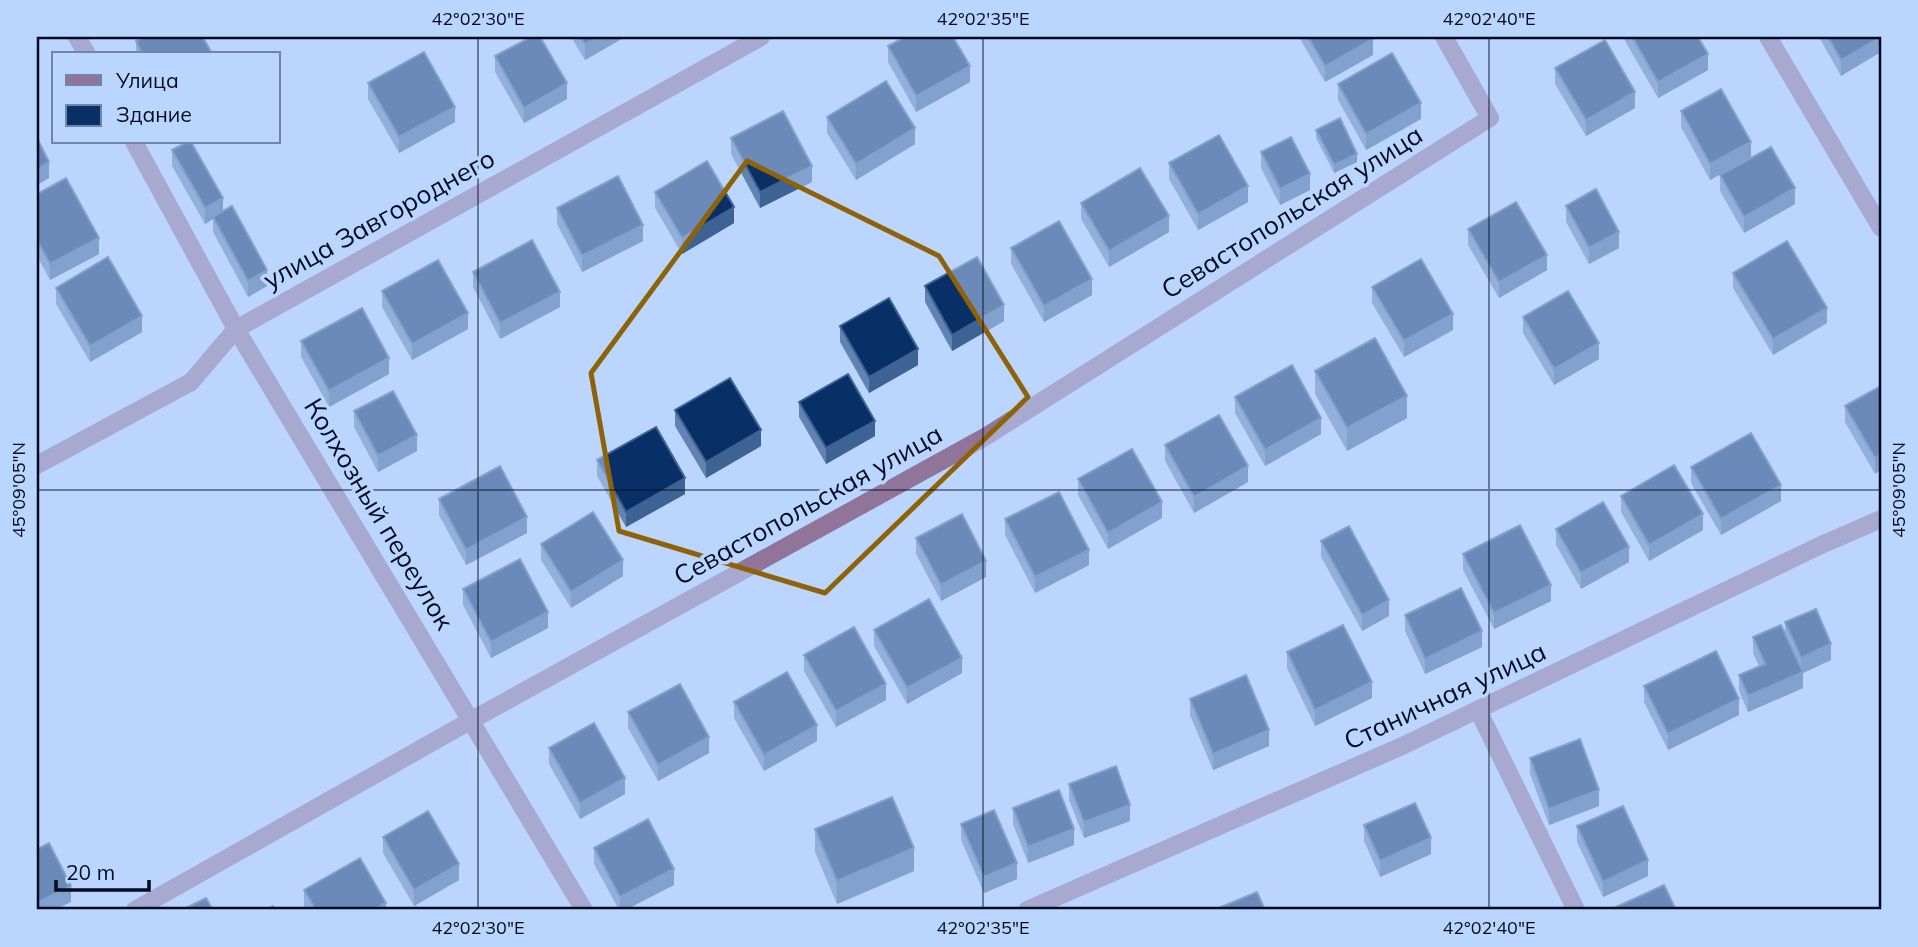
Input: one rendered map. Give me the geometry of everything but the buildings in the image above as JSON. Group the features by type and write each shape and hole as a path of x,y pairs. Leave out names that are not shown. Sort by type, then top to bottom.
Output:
{"street":[{"name":"улица Завгороднего","path":"37,465 191,382 236,329 761,37"},
{"name":"Севастопольская улица","path":"135,910 470,721 985,437 1490,118 1444,37"},
{"path":"1768,37 1881,228"},
{"name":"Колхозный переулок","path":"135,144 236,329 584,910"},
{"name":"Станичная улица","path":"1027,910 1400,747 1881,519"},
{"path":"1478,710 1576,910"}],"highlighted area":[{"path":"747,161 939,256 1028,397 825,593 619,531 591,373"}]}
